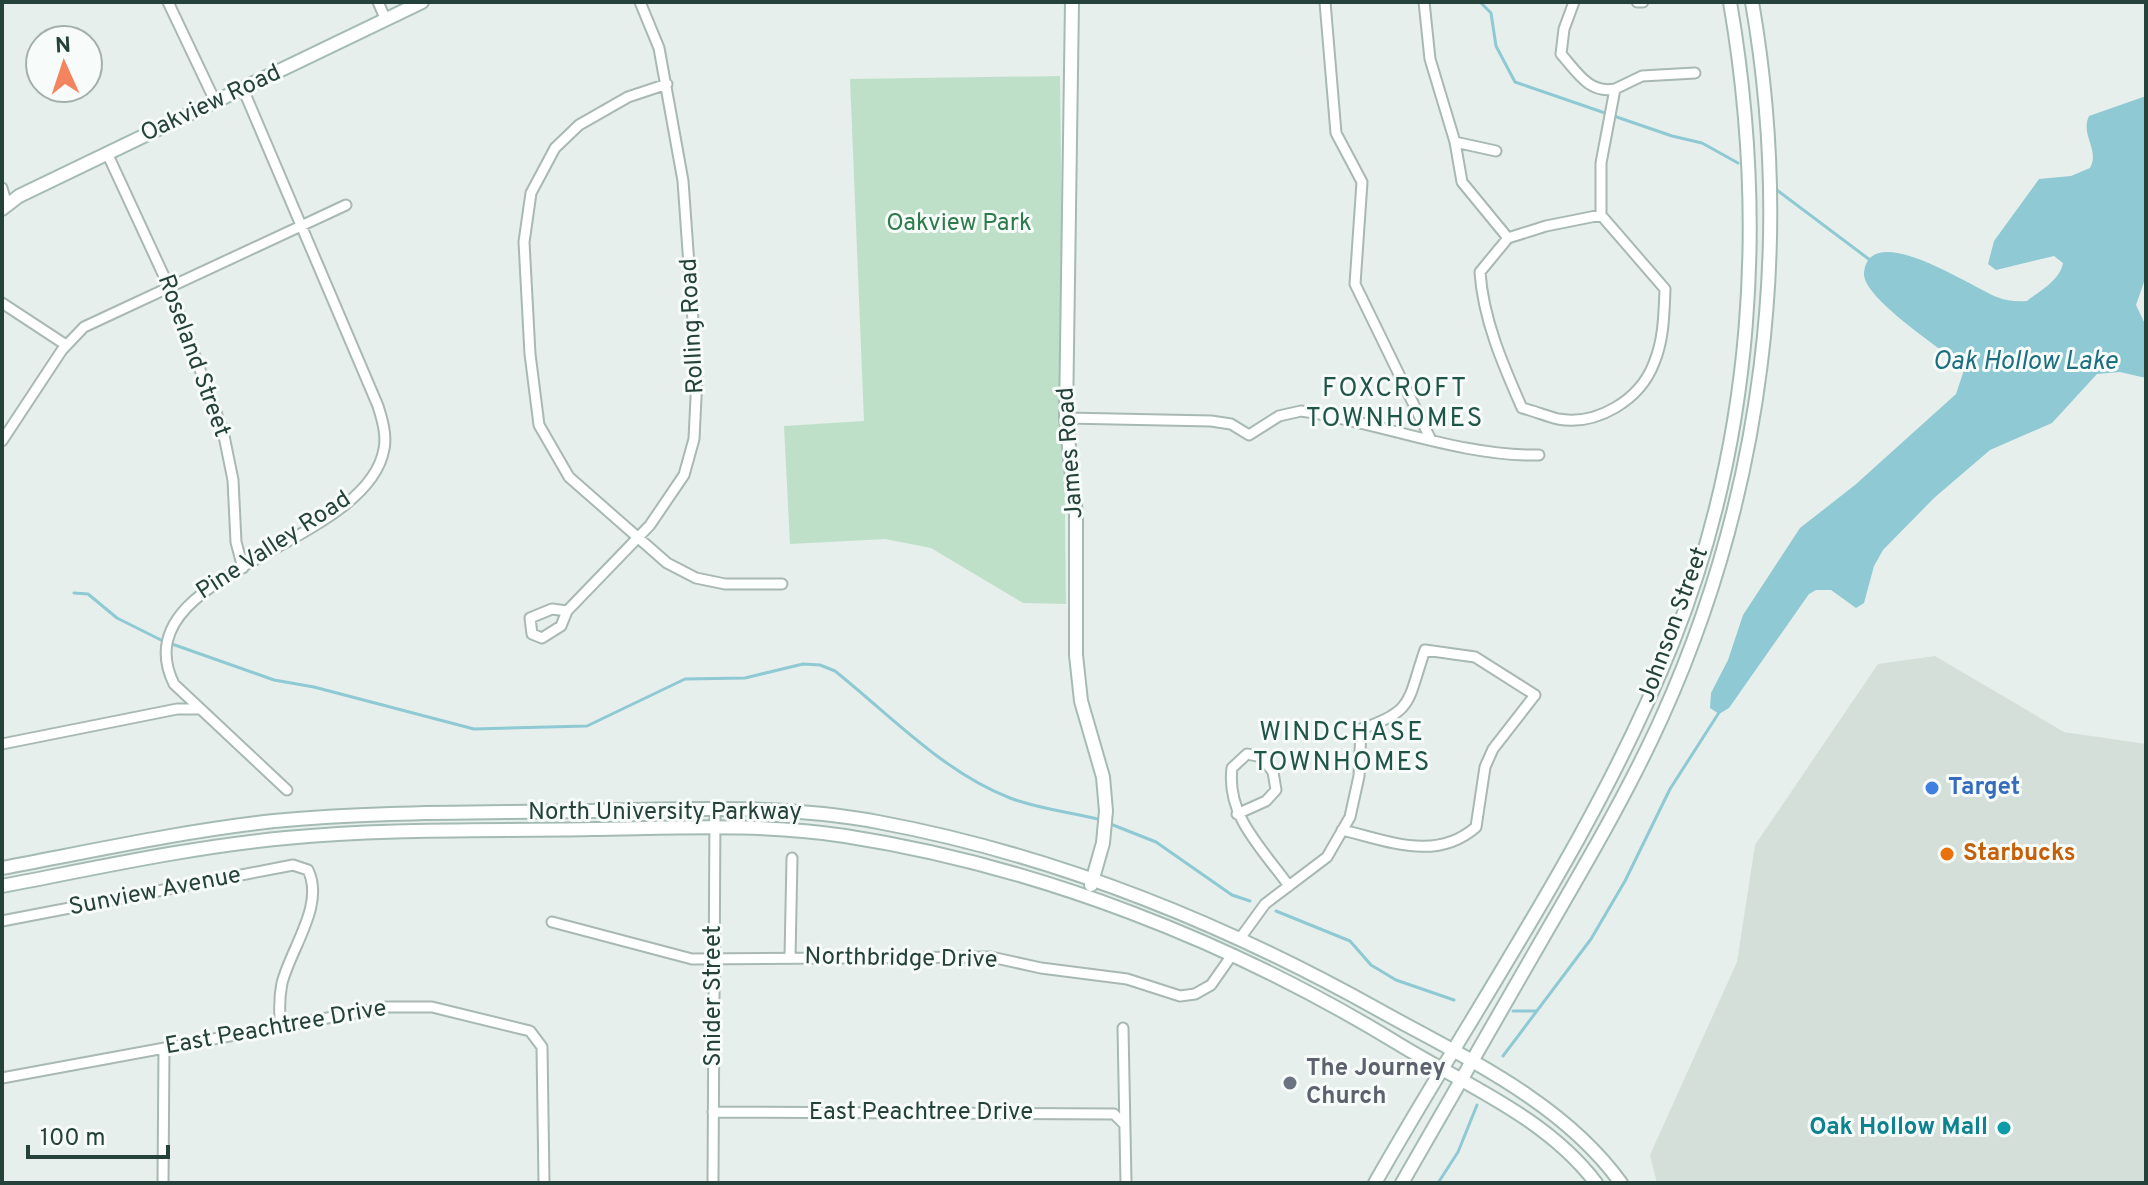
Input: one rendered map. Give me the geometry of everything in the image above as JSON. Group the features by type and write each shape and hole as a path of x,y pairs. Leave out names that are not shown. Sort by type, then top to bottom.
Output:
{"main road":[{"name":"Oakview Road","path":"5,207 107,153 422,2"},
{"name":"James Road","path":"1072,2 1066,418 1076,515 1077,672 1105,794 1105,831 1087,898"},
{"name":"Johnson Street","path":"1375,1183 1612,774 1673,641 1711,523 1740,377 1751,250 1745,87 1730,2"},
{"name":"Johnson Street","path":"1402,1183 1597,844 1662,717 1690,649 1731,524 1747,462 1761,372 1770,253 1772,191 1767,113 1752,2"},
{"name":"North University Parkway","path":"2,868 195,832 290,820 391,813 715,809 791,811 877,822 1011,854 1092,880 1241,937 1472,1061 1538,1103 1583,1139 1621,1183"},
{"name":"North University Parkway","path":"2,886 135,860 286,838 416,831 715,828 842,835 973,864 1087,898 1232,955 1346,1012 1542,1130 1596,1183"}],"street":[{"path":"168,2 215,101"},
{"path":"378,2 386,20"},
{"name":"Rolling Road","path":"567,611 639,537 684,475 694,439 697,407 683,181 659,48 640,2"},
{"path":"1325,2 1336,133 1362,182 1355,284 1430,438"},
{"path":"1424,2 1433,70 1455,142 1462,182 1508,238"},
{"path":"1574,2 1564,29 1561,54 1587,85 1603,92 1642,76 1695,73"},
{"path":"667,84 600,110 555,148 531,193 524,242 530,354 539,425 569,477 667,563 696,578 725,584 782,584"},
{"name":"Pine Valley Road","path":"243,89 378,406 385,448 366,484 311,527 185,606 168,632 164,651 174,684 287,790"},
{"path":"1601,215 1546,226 1508,238 1480,272 1481,287 1504,367 1522,408 1558,419 1601,416 1622,403 1644,381 1654,363 1663,328 1665,289 1601,215 1601,163 1615,89"},
{"path":"1455,142 1496,151"},
{"name":"Roseland Street","path":"107,153 169,287 223,431 233,480 236,542 243,568"},
{"path":"2,188 5,207"},
{"path":"2,441 66,345 84,327 346,205"},
{"path":"2,303 66,345"},
{"path":"1066,418 1211,421 1231,424 1249,435 1279,416 1301,411 1508,455 1539,455"},
{"path":"1241,937 1265,904 1327,857 1356,800 1361,729 1394,718 1404,709 1425,650 1475,657 1535,695 1493,749 1485,767 1476,827 1459,841 1421,849 1342,830"},
{"path":"2,744 177,709 198,709"},
{"path":"1237,814 1266,801 1276,790 1273,772 1262,757 1247,754 1232,768 1229,791 1237,814 1289,886"},
{"name":"Snider Street","path":"713,1183 715,809"},
{"path":"790,957 792,858"},
{"name":"Sunview Avenue","path":"2,921 293,865 308,870 315,882 306,921 282,984 279,1007 281,1027"},
{"name":"Northbridge Drive","path":"552,922 692,959 991,957 1041,968 1127,979 1180,996 1195,994 1211,985 1232,955"},
{"name":"East Peachtree Drive","path":"2,1078 411,1005 530,1031 542,1047 544,1183"},
{"path":"1123,1028 1126,1183"},
{"path":"163,1183 164,1048"},
{"name":"East Peachtree Drive","path":"713,1112 1114,1114 1124,1124"}],"shaded area":[{"path":"1935,656 2064,732 2146,744 2146,1183 1657,1183 1650,1155 1737,962 1755,845 1878,664"}],"green space":[{"name":"Oakview Park","path":"1060,76 1066,604 1023,603 931,548 885,539 790,544 784,426 864,421 850,79"}],"water":[{"name":"Oak Hollow Lake","path":"2146,96 2146,276 2136,305 2146,326 2146,378 2120,372 2097,374 2052,423 1990,450 1934,498 1883,550 1874,566 1864,603 1856,608 1831,590 1816,590 1809,594 1729,708 1719,714 1710,708 1711,693 1728,660 1743,615 1800,528 1855,485 1956,394 1964,370 1875,295 1864,273 1870,258 1884,252 1903,254 2000,298 2027,301 2054,280 2063,263 2054,256 1996,270 1988,264 1994,241 2039,179 2071,176 2090,168 2093,155 2087,130 2089,116"}],"waterway":[{"path":"1480,2 1491,13 1496,46 1515,82 1672,136 1702,143 1738,163"},
{"path":"1777,190 1874,263"},
{"path":"74,593 88,594 117,618 165,642"},
{"path":"172,644 274,680 314,687 474,729 587,726 685,679 745,678 803,664 820,665 835,671 940,758 986,787 1021,802 1101,820"},
{"path":"1503,1056 1591,939 1625,881 1670,789 1720,711"},
{"path":"1108,823 1156,842 1232,895 1250,901"},
{"path":"1276,911 1350,941 1371,965 1396,980 1454,1000"},
{"path":"1513,1011 1537,1011"},
{"path":"1438,1183 1458,1152 1477,1105"}],"place":[{"name":"Target","path":"1932,788"},
{"name":"Starbucks","path":"1947,854"},
{"name":"The Journey Church","path":"1290,1083"},
{"name":"Oak Hollow Mall","path":"2004,1128"}],"district":[{"name":"FOXCROFT TOWNHOMES","path":"1395,404"},
{"name":"WINDCHASE TOWNHOMES","path":"1342,748"}]}
